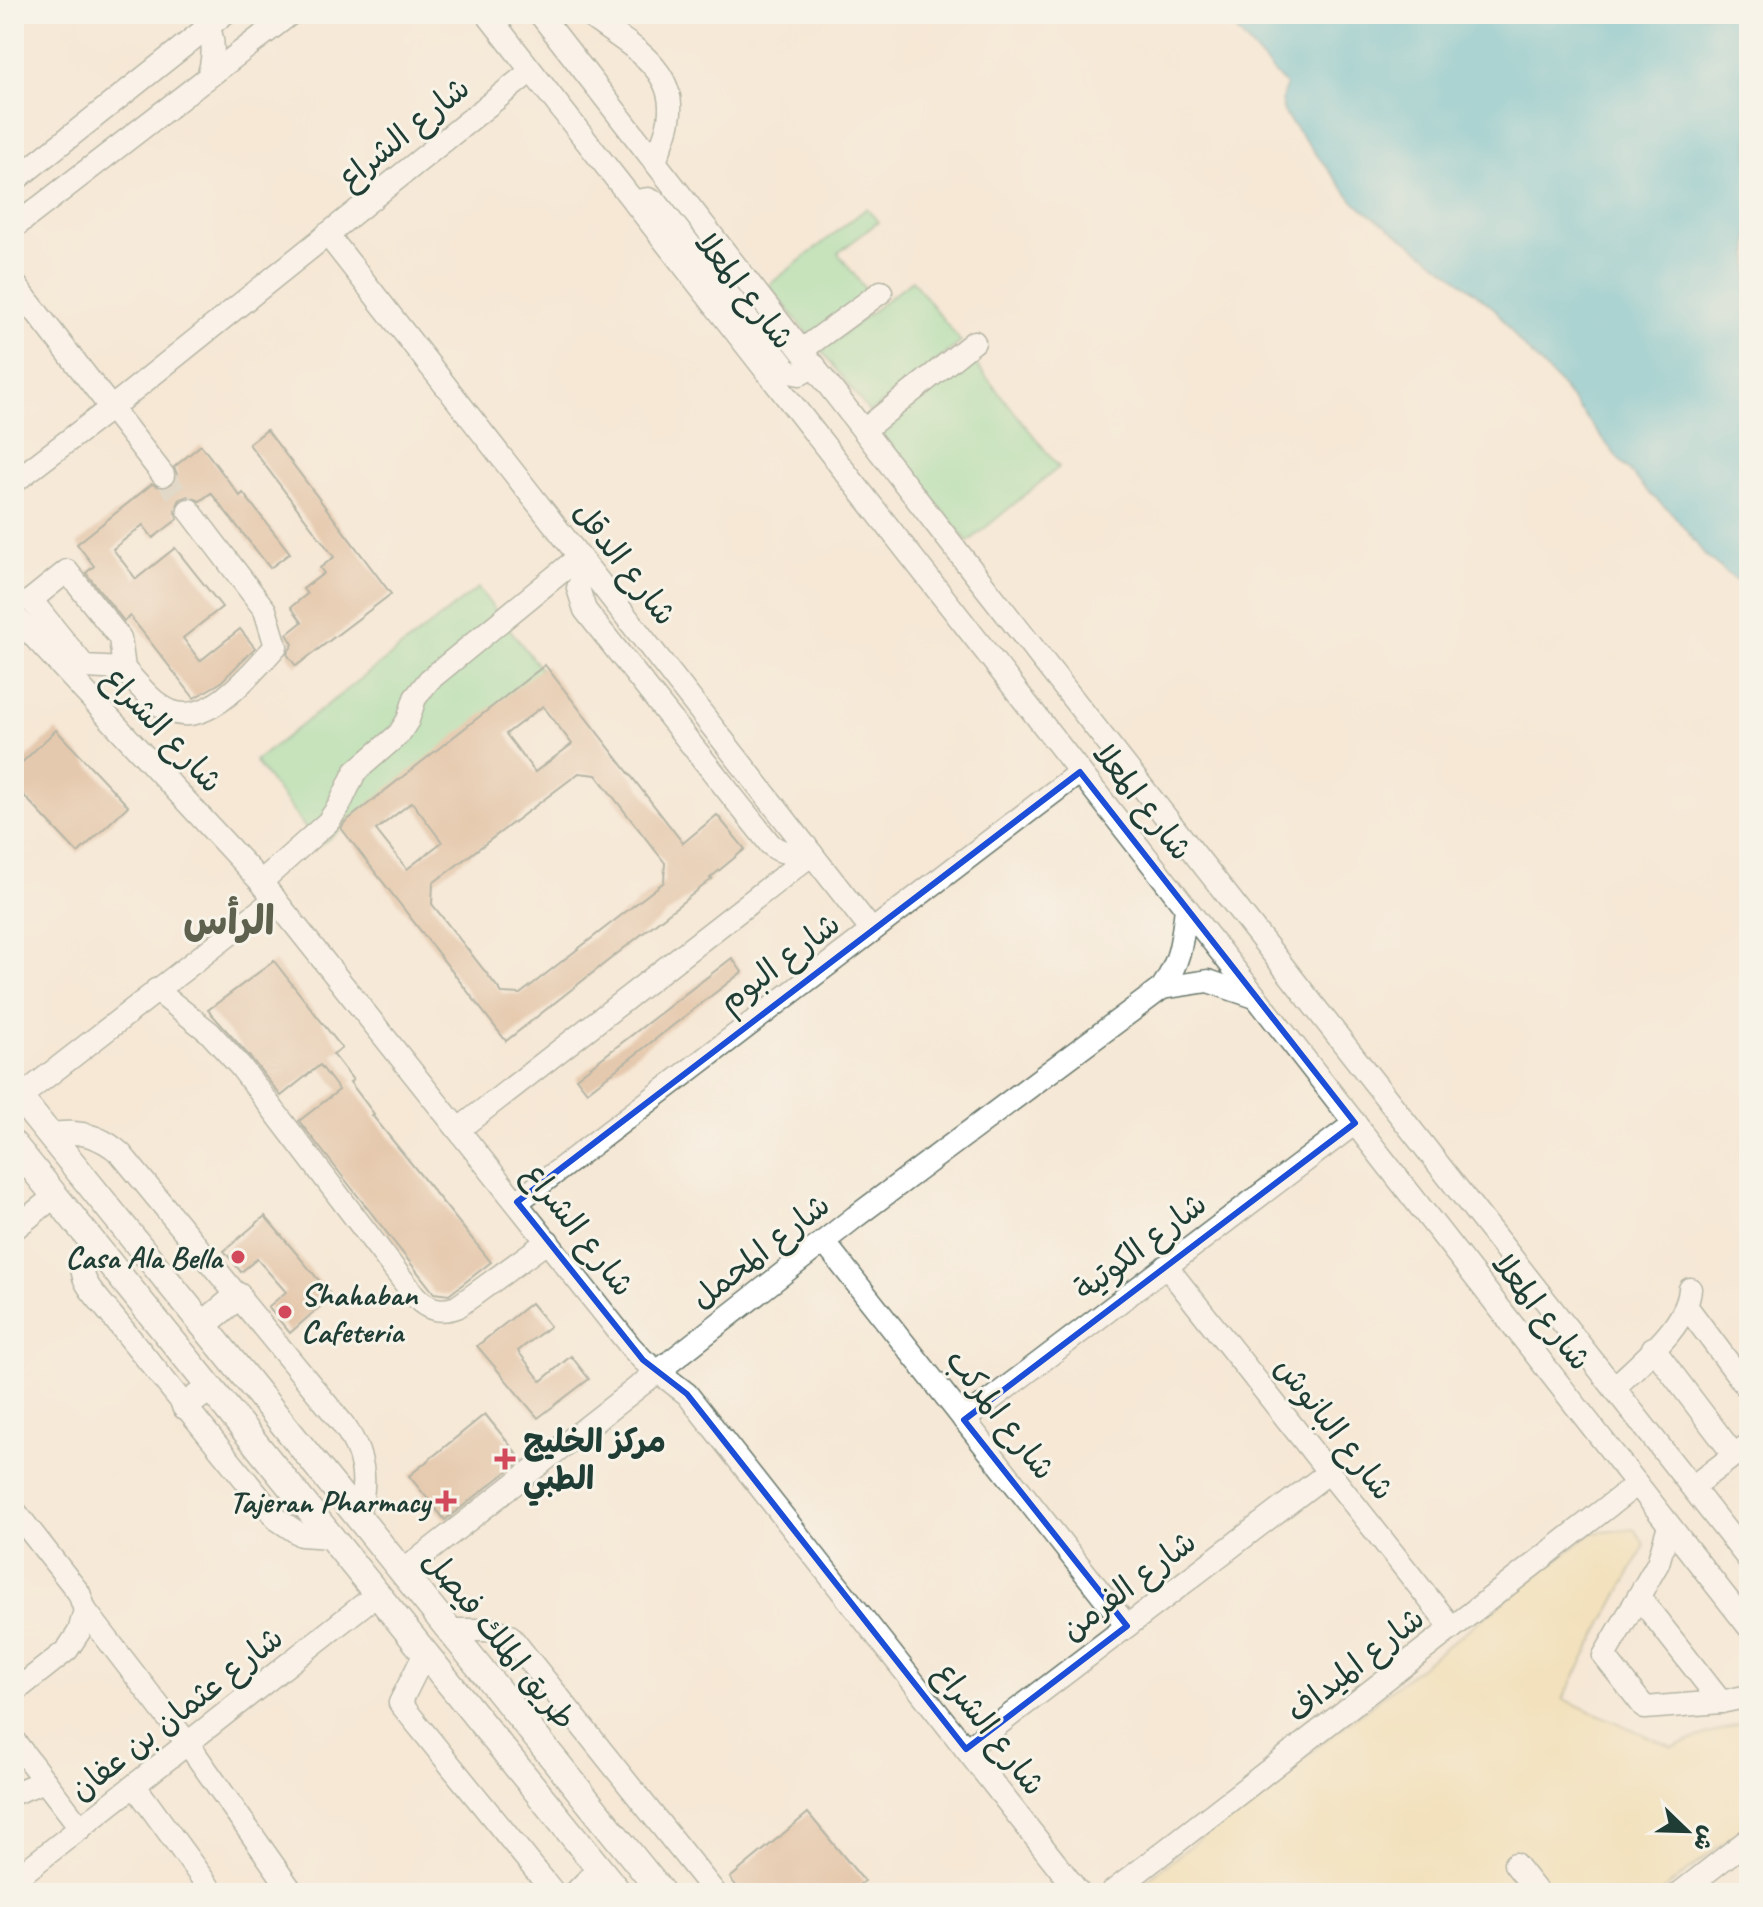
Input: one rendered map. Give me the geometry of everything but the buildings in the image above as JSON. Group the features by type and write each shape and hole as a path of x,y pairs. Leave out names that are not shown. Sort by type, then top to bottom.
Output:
{"main road":[{"name":"طريق الملك فيصل","path":"17,1094 662,1893"},
{"path":"14,1145 619,1893"},
{"path":"203,1325 238,1296"},
{"path":"185,1406 210,1388"},
{"path":"480,1721 493,1727 506,1724 511,1717 510,1705"}],"street":[{"path":"14,227 290,14"},
{"name":"شارع المعلا","path":"487,14 1749,1627"},
{"name":"شارع المعلا","path":"540,14 1749,1559"},
{"path":"587,14 643,55 665,82 670,119 655,161"},
{"path":"209,74 213,58 211,18"},
{"path":"14,181 211,18"},
{"name":"شارع الشراع","path":"14,482 111,408 531,71"},
{"path":"635,201 648,199 661,207 785,368 800,374 808,358 881,292"},
{"name":"شارع الدقل","path":"327,234 872,931"},
{"path":"14,283 163,475"},
{"path":"864,430 974,342"},
{"path":"124,669 85,667 31,600 67,571 120,638 124,669 157,703 172,712 190,715 208,709 242,683 276,646 265,610 189,510"},
{"path":"583,562 579,580 581,603 675,723 770,844 782,852 809,850"},
{"path":"17,1094 156,990 268,890 334,815 355,772 399,734 408,720 415,698 429,680 583,562"},
{"name":"شارع الشراع","path":"14,615 268,890 631,1347 657,1372 687,1394 1079,1893"},
{"path":"85,667 120,638"},
{"path":"675,723 696,706"},
{"name":"شارع البوم","path":"517,1202 1080,772"},
{"path":"459,1129 809,850"},
{"name":"شارع المحمل","path":"402,1572 824,1242 1162,988 1175,968 1181,948 1186,908"},
{"name":"شارع المحمل","path":"1162,988 1208,981 1255,997"},
{"path":"156,990 209,1032 240,1066 425,1306 441,1310 457,1307 548,1241"},
{"name":"شارع الكوتية","path":"964,1420 1355,1123"},
{"path":"49,1135 84,1133 113,1147 351,1435 362,1461 364,1475 357,1516"},
{"path":"14,1229 55,1196"},
{"name":"شارع المركب","path":"824,1242 1127,1626"},
{"path":"93,1243 82,1263 87,1284 185,1406 284,1526 311,1537 330,1537"},
{"name":"شارع البانوش","path":"1166,1266 1452,1628"},
{"path":"1614,1388 1675,1326 1689,1298 1749,1390"},
{"path":"1653,1348 1742,1450 1692,1487"},
{"name":"شارع الفرمن","path":"966,1749 1329,1472"},
{"name":"شارع الميداف","path":"1111,1893 1637,1484"},
{"path":"14,1510 79,1593 85,1610 188,1744 293,1893"},
{"path":"1669,1525 1658,1563 1604,1656 1645,1708 1721,1702 1749,1696"},
{"name":"شارع عثمان بن عفان","path":"14,1880 377,1594"},
{"path":"1639,1597 1721,1702"},
{"path":"14,1692 67,1650 79,1632 85,1610"},
{"path":"449,1630 497,1630 510,1636 715,1893"},
{"path":"425,1653 400,1703 554,1893"},
{"path":"14,1741 81,1828"},
{"path":"14,1793 45,1781"},
{"path":"135,1786 213,1893"},
{"path":"1680,1893 1749,1839"},
{"path":"1515,1864 1538,1893"},
{"path":"575,1893 599,1868"}],"highlighted area":[{"path":"1080,772 1355,1123 964,1420 1127,1626 966,1749 687,1394 643,1360 517,1202"}],"green space":[{"path":"867,208 878,222 838,253 868,293 811,338 769,285"},
{"path":"912,280 961,342 870,413 822,351"},
{"path":"970,357 1059,467 968,542 879,432"},
{"path":"478,588 543,672 319,846 255,761"}],"sand":[{"path":"1634,1529 1645,1545 1563,1699 1672,1747 1749,1720 1749,1823 1660,1893 1130,1893 1592,1533"}],"water":[{"path":"1222,14 1749,14 1749,591 1706,556 1673,514 1649,493 1559,383 1520,343 1495,309 1355,203 1283,112 1282,98 1286,86"}],"tunnel":[{"path":"163,475 189,510"}],"place":[{"name":"Casa Ala Bella","path":"238,1257"},
{"name":"Shahaban Cafeteria","path":"285,1312"},
{"name":"مركز الخليج الطبي","path":"505,1459"},
{"name":"Tajeran Pharmacy","path":"446,1501"}],"district":[{"name":"الرأس","path":"229,920"}]}
